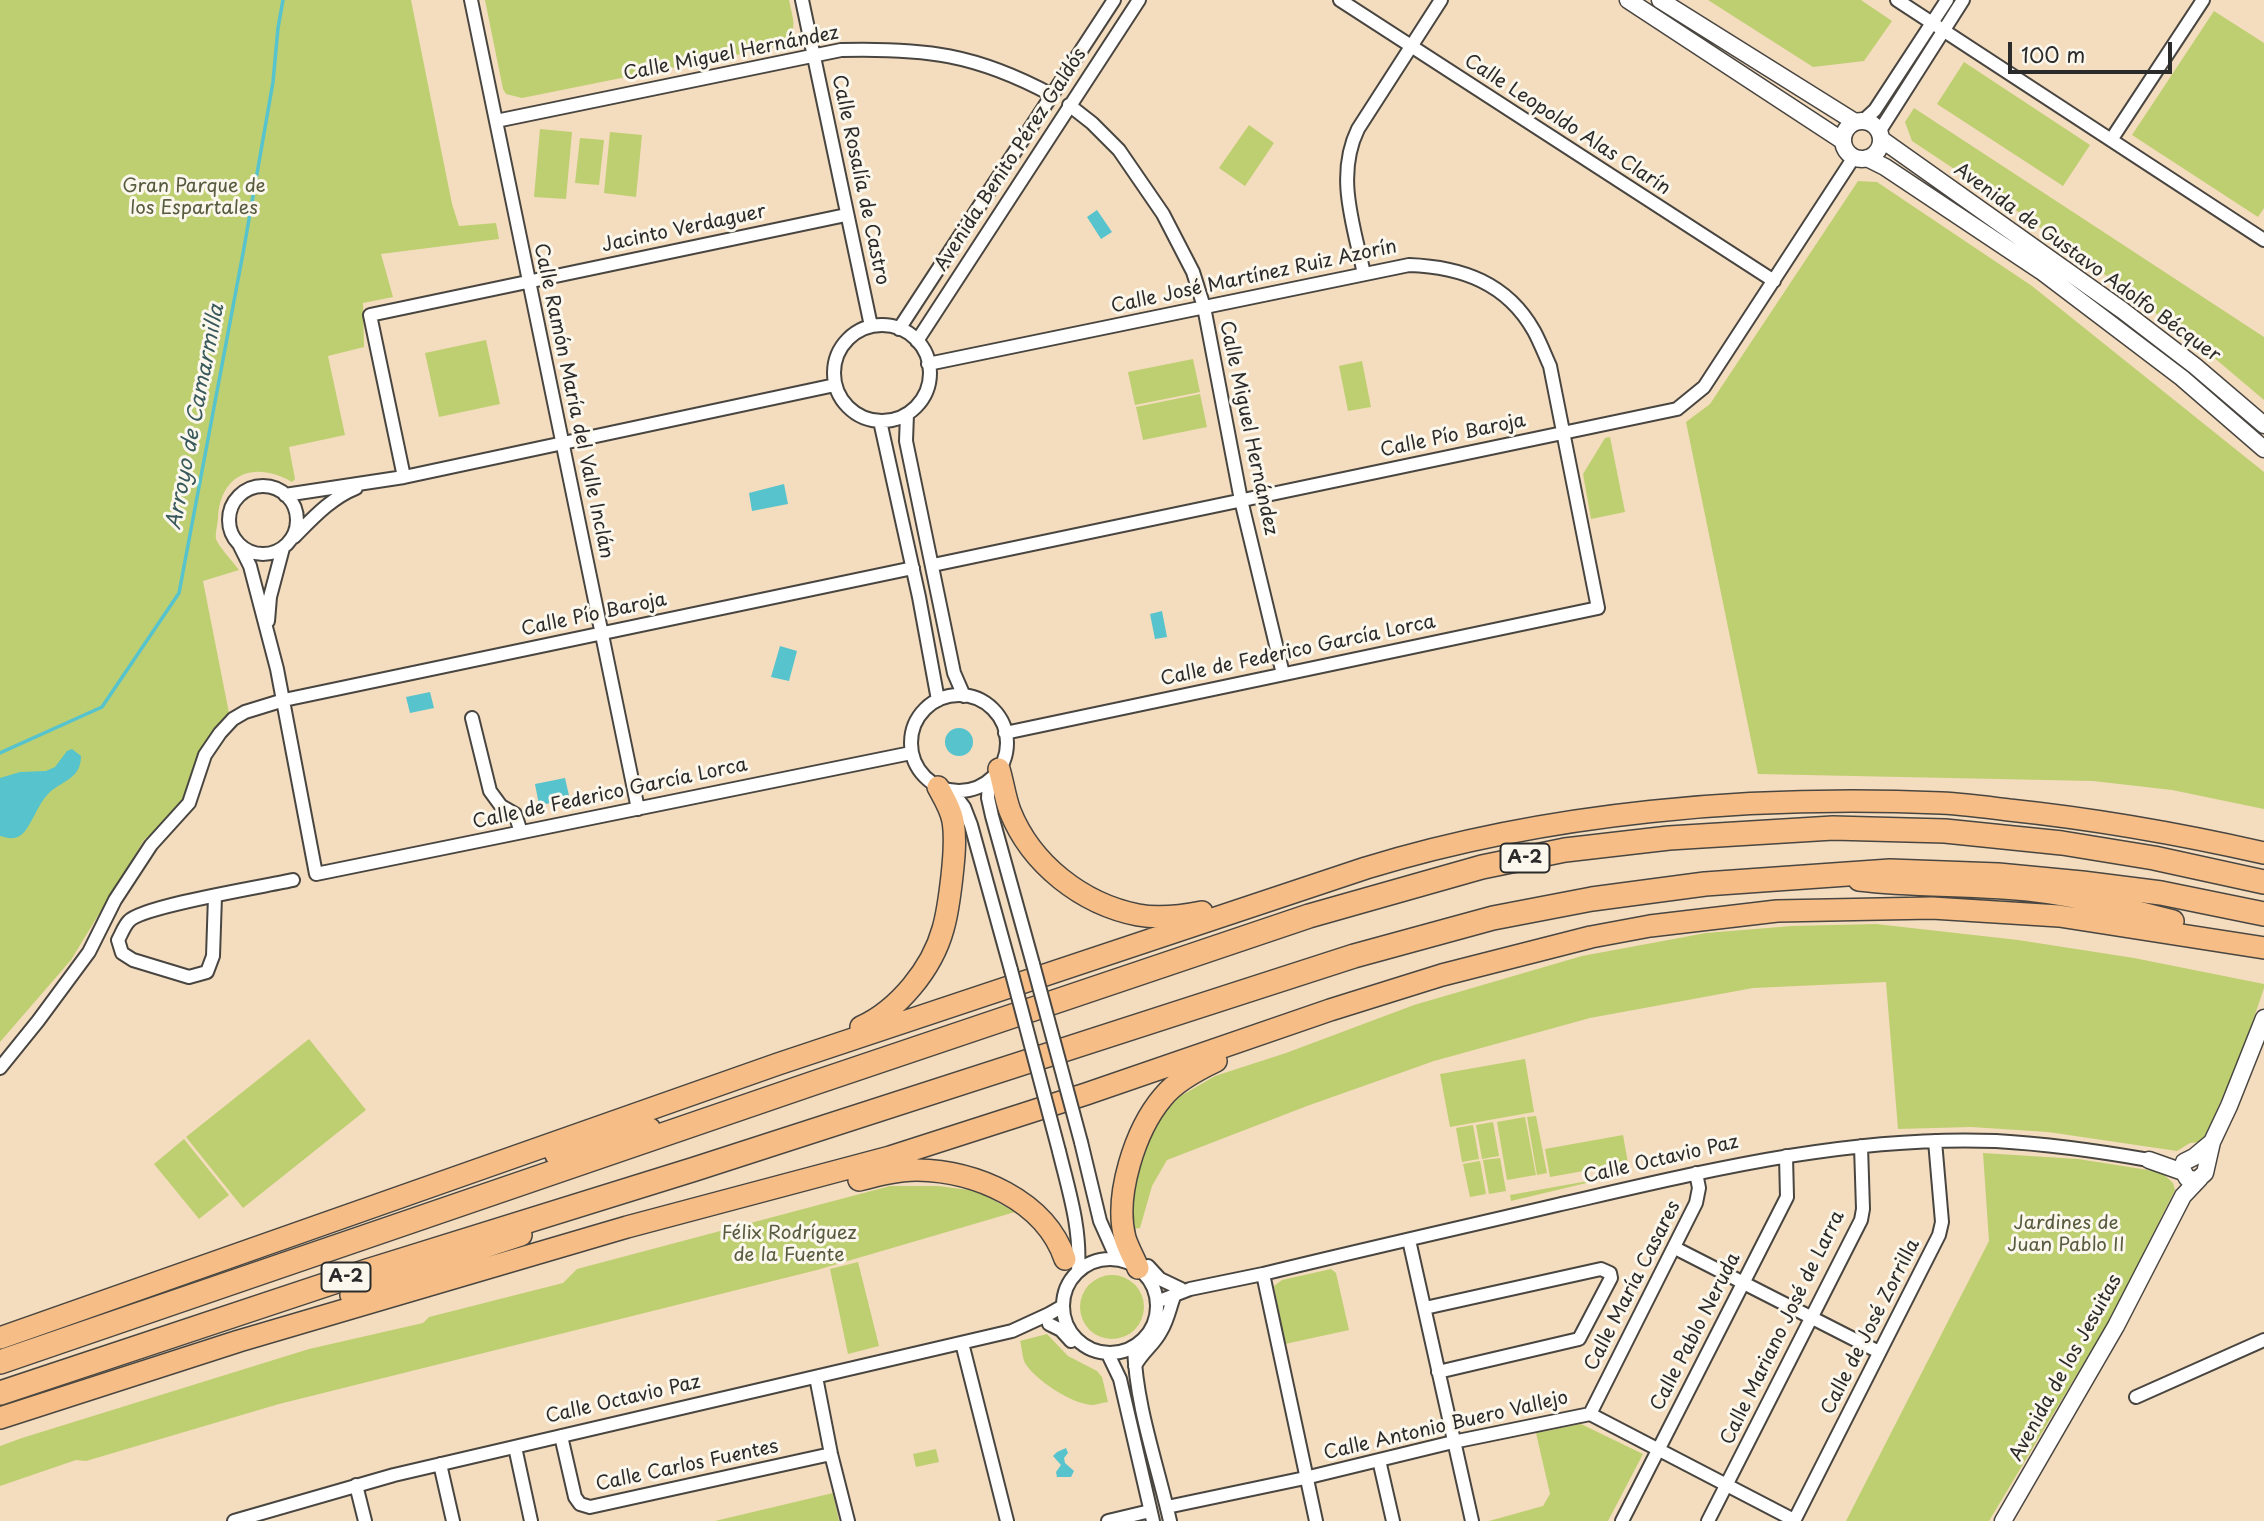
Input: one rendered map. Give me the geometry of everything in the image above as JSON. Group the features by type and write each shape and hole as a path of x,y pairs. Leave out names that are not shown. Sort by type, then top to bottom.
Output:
{"highway":[{"path":"994,775 1023,836 1041,861 1074,889 1103,906 1140,916 1179,916 1213,910 1338,870 1366,868"},
{"path":"778,1064 870,1022 894,1006 916,981 931,958 943,932 955,851 953,821 945,789"},
{"path":"0,1338 778,1064 1366,868 1446,846 1552,825 1662,810 1786,801 1943,803 2067,816 2212,841 2264,853"},
{"name":"A-2","path":"0,1362 1309,916 1482,867 1565,850 1669,838 1833,828 1945,831 2075,845 2154,858 2264,882"},
{"name":"A-2","path":"0,1393 366,1271 1353,956 1493,918 1592,899 1705,884 1890,871 2010,876 2161,893 2264,914"},
{"path":"1822,875 1888,883 1985,886 2040,892 2205,928 2259,947"},
{"path":"0,1418 239,1341 627,1227 890,1157 1086,1094 1329,1010 1442,975 1591,937 1650,926 1777,911 1919,908 2059,916 2259,947"},
{"path":"1129,1259 1123,1204 1127,1176 1135,1145 1146,1121 1164,1095 1193,1072 1329,1010"},
{"path":"369,1207 814,1083"},
{"path":"239,1341 430,1265 640,1196 695,1168"},
{"path":"627,1227 715,1212 886,1173 938,1171 972,1179 1031,1208 1060,1244 1070,1271"}],"street":[{"name":"Calle Ramón María del Valle Inclán","path":"471,0 638,809"},
{"name":"Calle Rosalía de Castro","path":"802,0 871,326"},
{"name":"Avenida Benito Pérez Galdós","path":"899,329 1114,0"},
{"name":"Avenida Benito Pérez Galdós","path":"917,341 1139,0"},
{"name":"Calle Leopoldo Alas Clarín","path":"1340,0 1774,281"},
{"path":"1364,274 1347,191 1346,167 1350,145 1441,0"},
{"path":"1628,0 1843,141 1848,153 1861,158 1877,151 1880,135 1963,0"},
{"path":"1660,0 1859,121 1870,123 1880,135"},
{"path":"1897,0 2263,239"},
{"path":"1843,141 1846,130 1875,110 1947,0"},
{"path":"2111,140 2203,0"},
{"name":"Calle Miguel Hernández","path":"496,121 841,50 893,49 942,53 990,65 1052,95"},
{"name":"Calle Miguel Hernández","path":"1069,105 1092,122 1119,150 1163,214 1193,272 1204,307 1241,500 1283,674"},
{"name":"Avenida de Gustavo Adolfo Bécquer","path":"1880,135 2122,310 2195,366 2264,425"},
{"name":"Avenida de Gustavo Adolfo Bécquer","path":"1861,158 1885,167 2041,271 2182,378 2264,449"},
{"name":"Calle Pío Baroja","path":"933,565 1677,409 1704,387 1774,281 1861,158"},
{"name":"Jacinto Verdaguer","path":"404,477 370,315 846,215"},
{"name":"Calle José Martínez Ruiz Azorín","path":"928,364 1409,265 1436,266 1463,272 1496,289 1516,306 1534,330 1550,366 1598,608"},
{"path":"871,326 899,329 917,341 922,348 928,364 929,383 925,395 907,414 880,421 868,419 845,404 835,385 834,368 838,354 846,341 871,326"},
{"path":"285,495 404,477 835,385"},
{"path":"907,414 906,442 952,664 964,696"},
{"path":"880,421 913,568 938,700"},
{"path":"240,545 250,552 273,553 288,543 322,509 345,493 379,480"},
{"path":"267,629 270,597 297,520 292,502 276,489 266,486 246,491 237,498 229,517 234,537 250,566 284,700"},
{"name":"Calle Pío Baroja","path":"0,1068 89,952 115,900 151,845 188,803 205,755 220,733 233,719 245,712 284,700 913,568"},
{"name":"Calle de Federico García Lorca","path":"1005,733 1598,608"},
{"path":"964,696 978,700 990,708 1000,719 1005,733 1006,752 994,775 988,798 1082,1142 1100,1221 1154,1288 1159,1301 1153,1326 1145,1338 1133,1348 1121,1352 1096,1352 1085,1346 1076,1339 1065,1321 1063,1306 1078,1228 1011,970 964,807 945,789 926,778 919,770 912,753 911,737 915,722 925,709 938,700 964,696"},
{"name":"Calle de Federico García Lorca","path":"284,700 316,874 912,753"},
{"path":"472,718 490,791 501,806 515,814 521,832"},
{"path":"945,789 975,788 994,775"},
{"path":"215,896 213,956 207,972 189,977 133,960 121,953 118,940 129,920 141,914 215,896 293,880"},
{"path":"2192,1169 2212,1142 2264,1018"},
{"name":"Calle Octavio Paz","path":"1159,1301 1182,1291 1696,1173 1786,1156 1861,1146 1935,1141 1995,1141 2075,1147 2192,1169"},
{"name":"Calle de José Zorrilla","path":"1794,1520 1939,1235 1942,1223 1935,1141"},
{"name":"Calle Mariano José de Larra","path":"1708,1521 1861,1220 1861,1146"},
{"name":"Calle Pablo Neruda","path":"1622,1521 1787,1197 1786,1156"},
{"name":"Avenida de los Jesuitas","path":"2003,1521 2116,1326 2183,1196 2192,1169"},
{"name":"Calle María Casares","path":"1590,1413 1696,1203 1699,1188 1696,1173"},
{"path":"1409,1240 1472,1521"},
{"path":"1675,1248 1879,1352"},
{"path":"1124,1395 1119,1392 1109,1366 1077,1346 1049,1319 1059,1286 1070,1271 1103,1259 1129,1259 1182,1291 1163,1329 1135,1366"},
{"path":"1425,1308 1601,1269 1610,1273 1611,1278 1579,1339 1438,1372"},
{"path":"1263,1274 1316,1521"},
{"name":"Calle Octavio Paz","path":"1154,1288 1182,1291"},
{"name":"Calle Octavio Paz","path":"1049,1319 1063,1306"},
{"name":"Calle Octavio Paz","path":"234,1521 273,1515 356,1485 440,1464 962,1343 1049,1319 1065,1321"},
{"path":"2136,1397 2264,1340"},
{"path":"962,1343 1007,1521"},
{"path":"1133,1348 1141,1406 1170,1521"},
{"path":"1108,1353 1120,1379 1152,1516 1108,1521"},
{"path":"816,1377 848,1521"},
{"name":"Calle Antonio Buero Vallejo","path":"1167,1507 1590,1413 1794,1520"},
{"name":"Calle Carlos Fuentes","path":"561,1436 575,1497 580,1504 590,1507 831,1454"},
{"path":"515,1447 531,1521"},
{"path":"1379,1460 1393,1521"},
{"path":"440,1464 453,1521"},
{"path":"356,1485 365,1521"}],"green space":[{"name":"Gran Parque de los Espartales","path":"0,0 411,0 452,204 459,226 496,223 499,239 381,254 393,297 363,303 364,347 328,356 345,435 289,447 295,479 292,482 266,472 254,472 233,481 226,490 221,502 216,539 239,570 203,581 229,713 227,721 193,780 180,809 144,840 71,960 0,1042"},
{"path":"485,0 789,0 793,29 785,45 522,98 506,94 503,89"},
{"path":"1708,0 1861,0 1892,21 1864,61 1813,67"},
{"path":"2214,11 2264,43 2264,208 2258,217 2132,135"},
{"path":"1964,62 2090,145 2063,186 1937,104"},
{"path":"1914,108 2264,337 2264,400 2212,356 2096,268 2013,208 1912,141 1905,122"},
{"path":"1249,125 1274,143 1245,186 1219,168"},
{"path":"540,129 572,132 566,199 534,197"},
{"path":"610,132 642,135 636,197 604,193"},
{"path":"580,138 604,140 599,185 575,183"},
{"path":"1858,181 1877,182 2032,286 2264,472 2264,809 2172,790 2093,781 1758,774 1686,422 1710,404"},
{"path":"486,340 500,404 439,417 425,353"},
{"path":"1193,359 1200,392 1135,405 1128,372"},
{"path":"1362,361 1371,407 1348,411 1339,366"},
{"path":"1200,394 1207,427 1143,440 1136,407"},
{"path":"1610,437 1625,512 1591,519 1583,474 1605,438"},
{"path":"1876,924 2018,940 2134,958 2264,984 2264,988 2236,1066 2202,1142 2190,1143 2177,1151 2048,1132 1971,1127 1898,1129 1886,982 1753,988 1590,1018 1434,1061 1167,1160 1152,1186 1140,1228 1129,1229 1129,1205 1151,1127 1179,1097 1215,1076 1286,1053 1414,1005 1582,956 1706,933 1792,926"},
{"path":"309,1039 366,1110 243,1208 186,1137"},
{"path":"1525,1059 1534,1112 1450,1127 1440,1074"},
{"path":"1536,1116 1547,1173 1537,1175 1527,1117"},
{"path":"1525,1117 1536,1175 1507,1180 1497,1122"},
{"path":"1493,1122 1499,1156 1482,1159 1476,1125"},
{"path":"1473,1125 1479,1159 1462,1162 1456,1128"},
{"path":"1623,1135 1628,1163 1550,1177 1545,1149"},
{"path":"184,1139 229,1195 199,1219 154,1164"},
{"name":"Jardines de Juan Pablo II","path":"1983,1153 2078,1159 2161,1172 2173,1183 2175,1190 2110,1319 1989,1521 1846,1521 1989,1241"},
{"path":"1500,1158 1506,1191 1489,1194 1483,1160"},
{"path":"1480,1161 1486,1194 1470,1197 1463,1164"},
{"path":"1599,1180 1511,1201 1510,1195"},
{"name":"Félix Rodríguez de la Fuente","path":"890,1186 938,1186 977,1191 1015,1212 817,1270 279,1404 86,1461 76,1460 0,1486 0,1446 22,1438 309,1349 423,1323 429,1317 563,1283 577,1269"},
{"path":"858,1262 879,1346 848,1354 830,1269"},
{"path":"1331,1269 1336,1273 1349,1330 1285,1344 1274,1286 1282,1280"},
{"path":"1112,1275 1130,1281 1138,1289 1144,1307 1138,1325 1130,1333 1112,1339 1094,1333 1086,1325 1080,1307 1086,1289 1094,1281"},
{"path":"1047,1334 1068,1356 1097,1371 1102,1377 1108,1402 1092,1405 1074,1400 1045,1383 1030,1370 1024,1361 1020,1341"},
{"path":"1581,1424 1643,1454 1608,1521 1489,1521 1543,1506 1550,1494 1536,1433"},
{"path":"936,1449 939,1462 916,1467 913,1454"},
{"path":"833,1493 839,1521 715,1521"}],"water":[{"path":"1097,210 1112,232 1101,239 1087,217"},
{"path":"784,484 788,504 752,511 749,493"},
{"path":"1162,611 1167,637 1155,639 1150,614"},
{"path":"780,646 797,651 789,681 771,677"},
{"path":"430,692 434,708 410,713 406,697"},
{"path":"959,728 969,732 973,742 969,752 959,756 949,752 945,742 949,732"},
{"path":"72,749 81,756 75,774 45,797 21,835 13,838 0,836 0,778 20,772 46,771 55,767 67,751"},
{"path":"565,778 570,800 539,805 535,784"},
{"path":"1066,1448 1068,1453 1064,1458 1065,1463 1074,1471 1071,1477 1057,1477 1056,1472 1061,1465 1053,1456"}],"waterway":[{"name":"Arroyo de Camarmilla","path":"0,753 102,707 179,593 244,248 273,82 283,0"}]}
